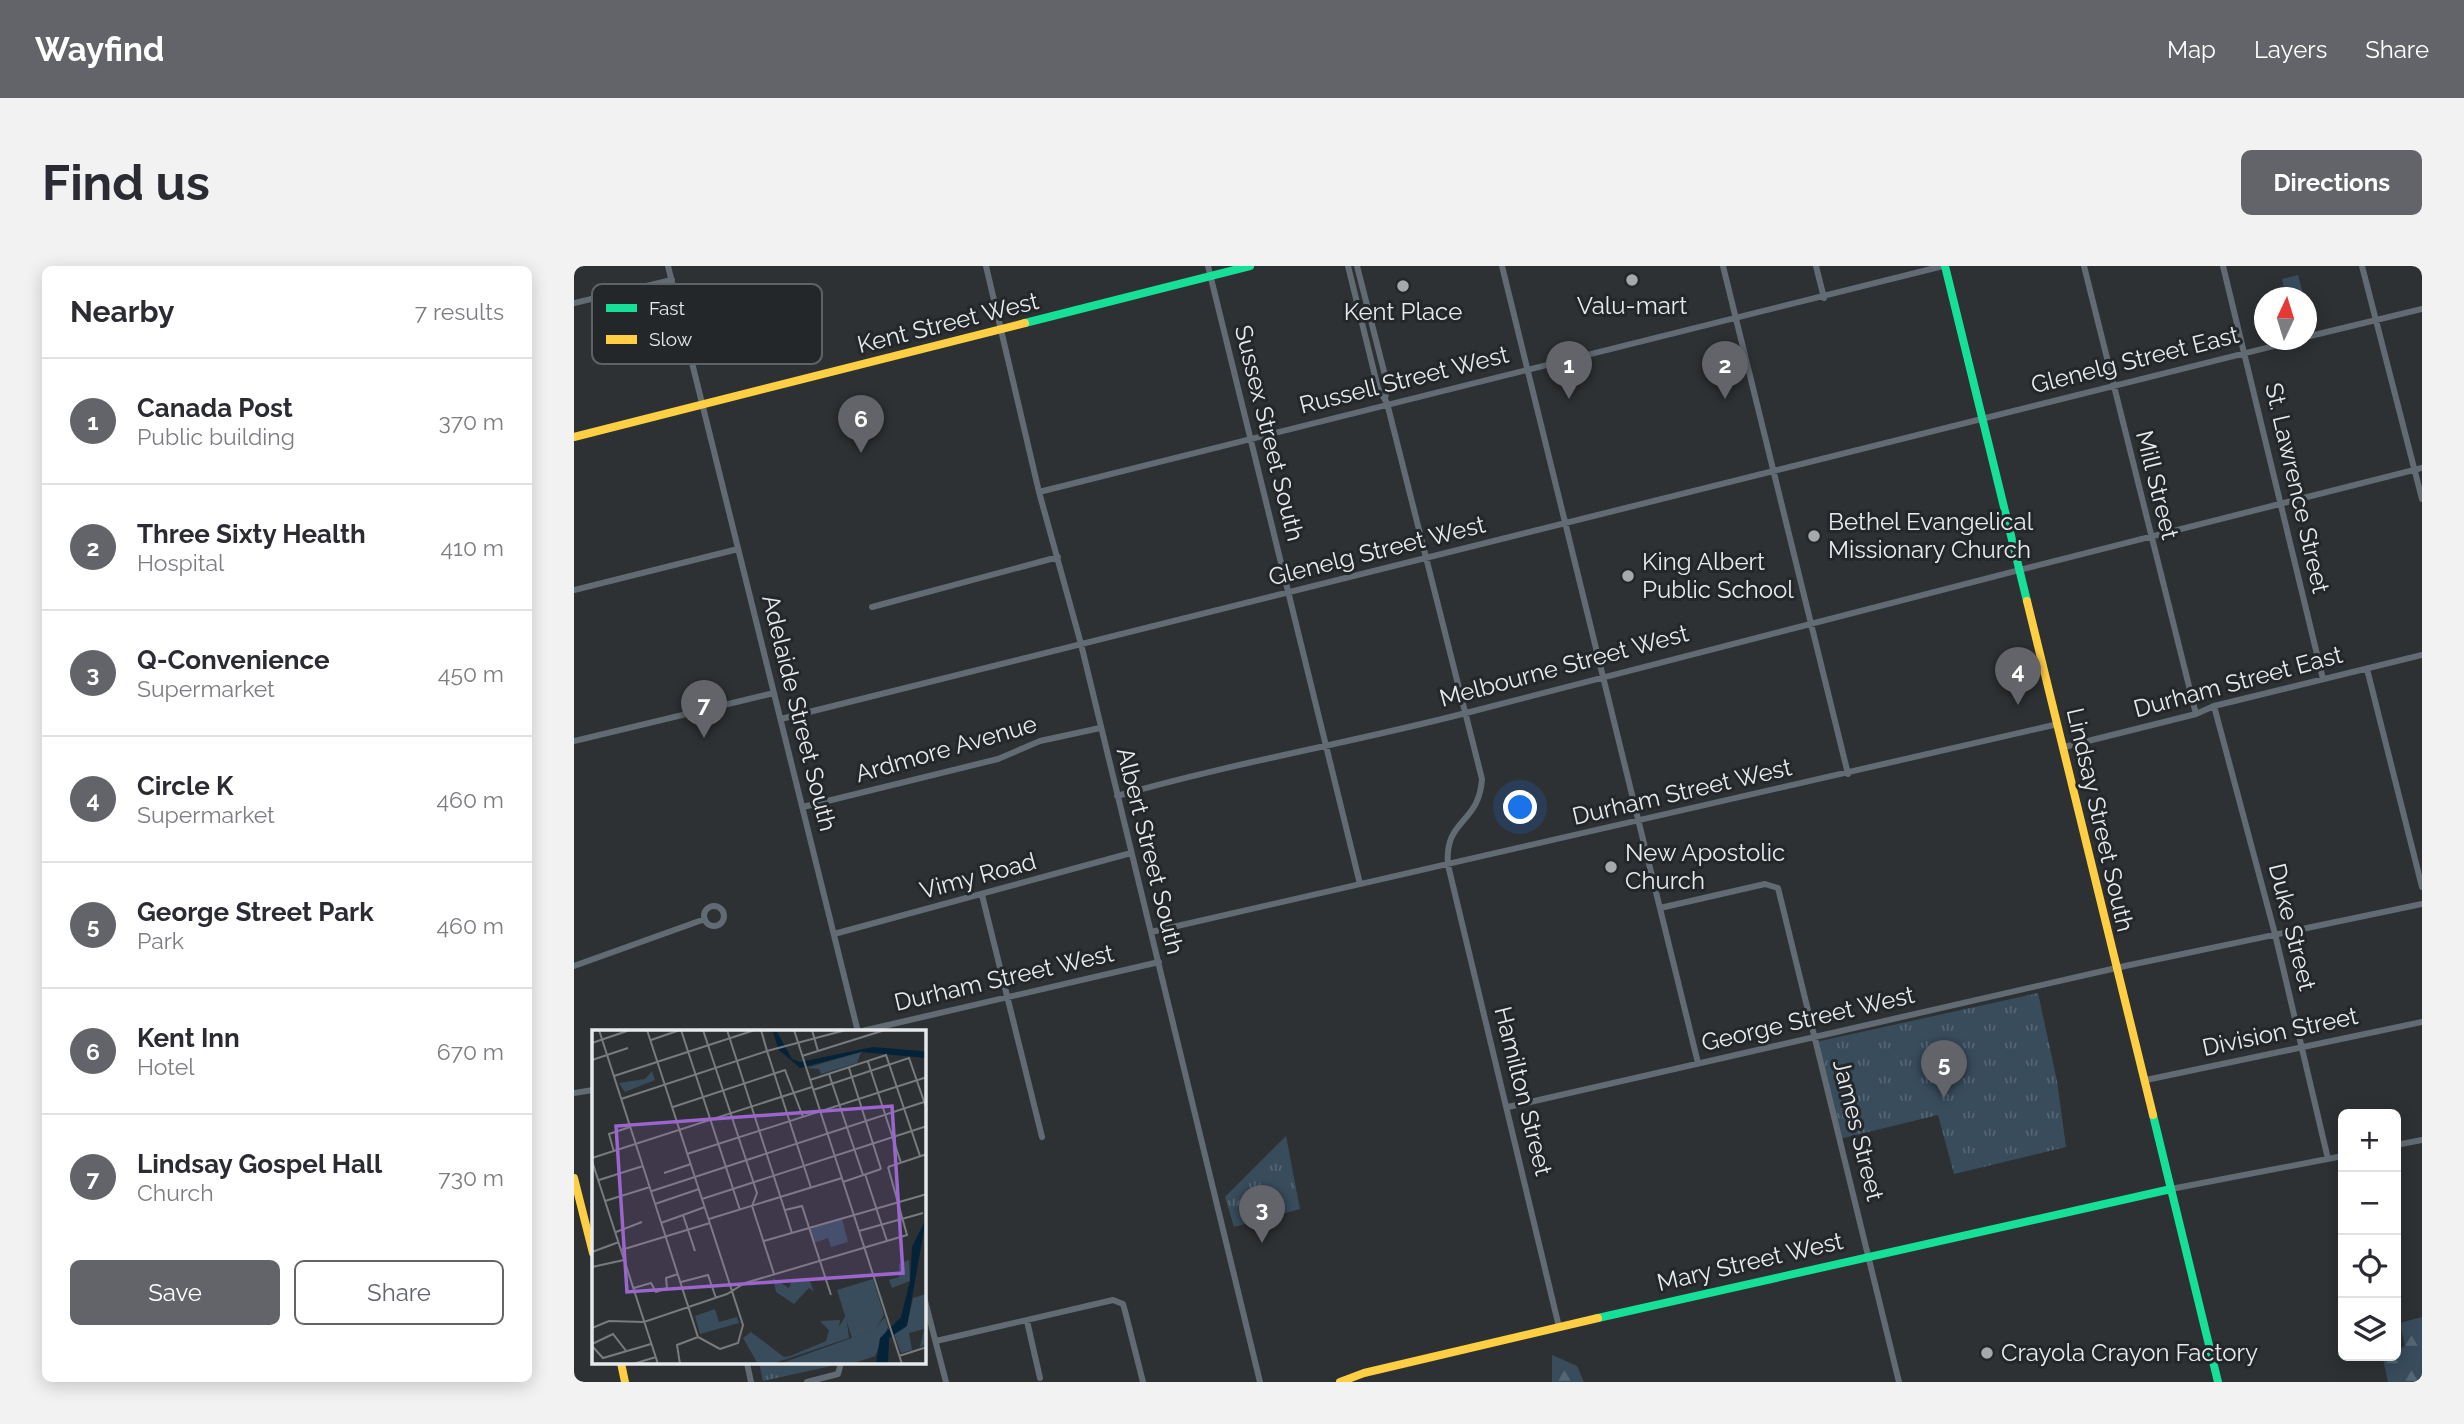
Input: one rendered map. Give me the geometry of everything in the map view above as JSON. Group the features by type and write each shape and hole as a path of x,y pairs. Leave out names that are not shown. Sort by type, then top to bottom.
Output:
{"main road":[{"name":"Kent Street West","path":"574,437 1250,266"},
{"name":"Lindsay Street South","path":"1944,266 2218,1382"},
{"path":"574,1178 592,1250"},
{"name":"Mary Street West","path":"1340,1382 1364,1373 1559,1327 2171,1188"},
{"path":"621,1364 625,1382"}],"street":[{"name":"Adelaide Street South","path":"668,266 673,284"},
{"name":"Albert Street South","path":"986,266 1038,492 1081,644 1260,1382"},
{"name":"Sussex Street South","path":"1208,266 1360,884"},
{"path":"1348,266 1378,388 1386,400 1482,779 1481,795 1476,808 1450,836 1448,866"},
{"path":"1357,266 1388,387 1386,400"},
{"path":"1502,266 1530,369 1698,1063"},
{"path":"1723,266 1848,774"},
{"path":"1816,266 1824,298"},
{"name":"Russell Street West","path":"1038,492 1250,439 1386,400 1530,369 1944,266"},
{"name":"Mill Street","path":"2084,266 2196,713"},
{"name":"St. Lawrence Street","path":"2223,266 2323,679"},
{"path":"2362,266 2418,469 2422,499"},
{"path":"655,284 672,280"},
{"path":"574,303 592,299"},
{"path":"2317,334 2422,309"},
{"name":"Glenelg Street East","path":"1981,417 2254,350"},
{"name":"Adelaide Street South","path":"692,364 858,1030"},
{"name":"Glenelg Street West","path":"781,719 1566,524 1981,417"},
{"name":"Melbourne Street West","path":"1117,796 1465,713 1811,622 2020,572 2418,469"},
{"path":"574,590 738,549"},
{"path":"873,607 1058,557"},
{"name":"Durham Street East","path":"2064,747 2214,706 2422,655"},
{"path":"2367,669 2422,887"},
{"path":"574,741 774,693"},
{"name":"Duke Street","path":"2214,706 2275,934 2328,1158"},
{"name":"Durham Street West","path":"1151,932 2058,724"},
{"name":"Ardmore Avenue","path":"803,807 998,759 1040,741 1100,728"},
{"name":"Vimy Road","path":"834,934 1131,853"},
{"name":"Hamilton Street","path":"1448,866 1559,1327"},
{"name":"James Street","path":"1660,908 1765,884 1778,888 1899,1382"},
{"path":"982,895 1042,1137"},
{"name":"George Street West","path":"1508,1107 2116,968 2422,904"},
{"path":"574,966 705,919"},
{"name":"Durham Street West","path":"867,1030 1158,962"},
{"name":"Division Street","path":"2146,1080 2422,1022"},
{"path":"574,1093 592,1090"},
{"path":"2401,1144 2422,1140"},
{"path":"2171,1188 2338,1157"},
{"path":"936,1341 1113,1300 1123,1304 1143,1382"},
{"path":"926,1304 946,1382"},
{"path":"1027,1321 1040,1378"},
{"path":"747,1364 751,1382"},
{"path":"807,1382 838,1374 841,1364"}],"green space":[{"path":"2298,275 2301,287 2284,287 2282,279"},
{"path":"2038,993 2057,1081 2066,1147 1954,1174 1938,1115 1839,1139 1816,1042"},
{"path":"1286,1136 1300,1209 1234,1227 1225,1197"},
{"path":"2422,1317 2422,1382 2388,1382 2383,1361 2401,1361 2401,1348 2405,1346 2401,1323"},
{"path":"1552,1355 1577,1366 1584,1382 1552,1382"},
{"path":"759,1364 831,1366 763,1381"}],"traffic: fast":[{"path":"1025,323 1250,266"},
{"path":"1945,266 2027,601"},
{"path":"2153,1115 2218,1382"},
{"path":"1598,1318 2171,1189"}],"traffic: slow":[{"path":"574,437 1025,323"},
{"path":"2027,601 2153,1115"},
{"path":"574,1178 592,1249"},
{"path":"1340,1382 1364,1373 1598,1318"},
{"path":"621,1364 625,1382"}],"place":[{"name":"Valu-mart","path":"1632,280"},
{"name":"Kent Place","path":"1403,286"},
{"name":"Canada Post","path":"1569,399"},
{"name":"Three Sixty Health","path":"1725,399"},
{"name":"Kent Inn","path":"861,453"},
{"name":"Bethel Evangelical Missionary Church","path":"1814,536"},
{"name":"King Albert Public School","path":"1628,576"},
{"name":"Circle K","path":"2018,705"},
{"name":"Lindsay Gospel Hall","path":"704,738"},
{"name":"New Apostolic Church","path":"1611,867"},
{"name":"George Street Park","path":"1944,1098"},
{"name":"Q-Convenience","path":"1262,1243"},
{"name":"Crayola Crayon Factory","path":"1987,1353"}]}
